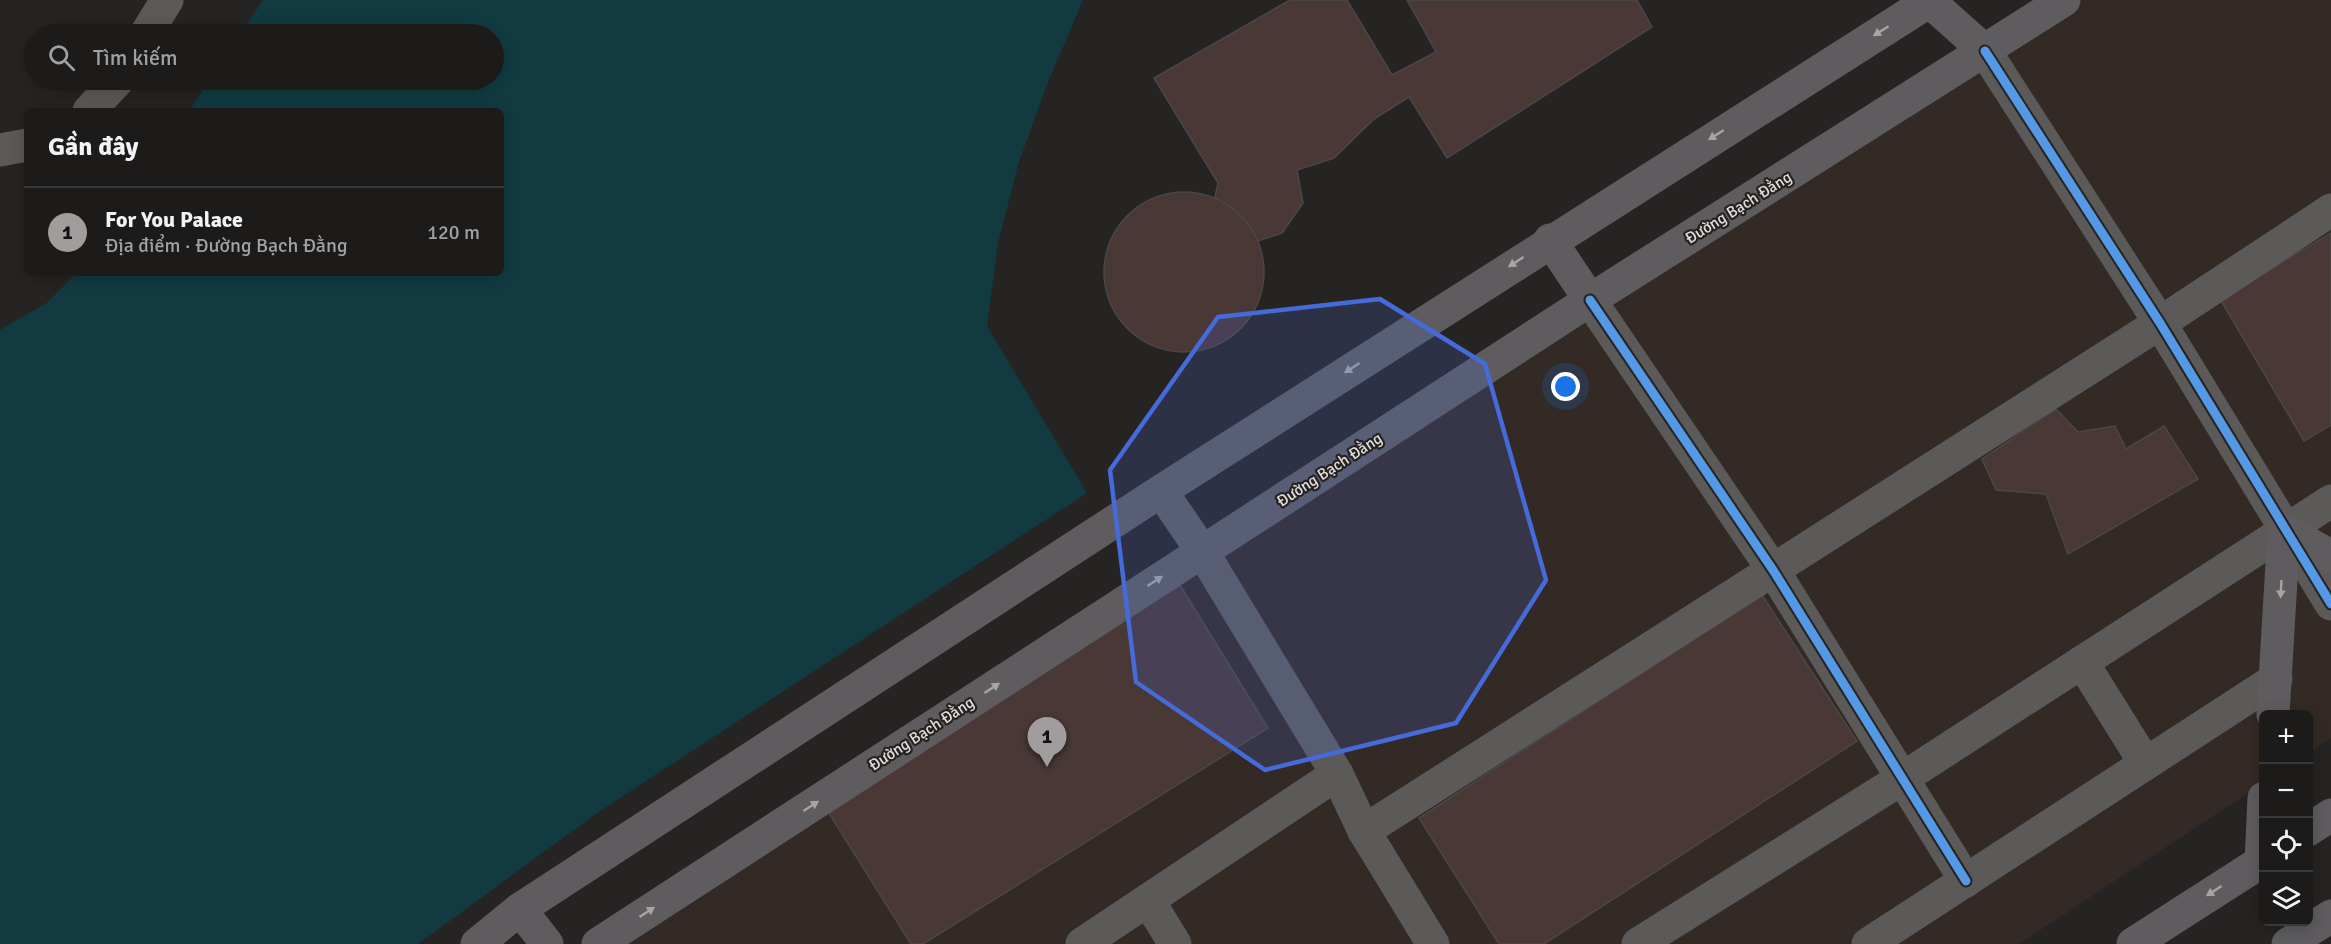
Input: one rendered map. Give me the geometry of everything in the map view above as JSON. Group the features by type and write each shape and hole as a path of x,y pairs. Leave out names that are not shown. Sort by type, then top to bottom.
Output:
{"main road":[{"path":"477,944 520,909 1161,491 1550,240 1929,0 1985,51"},
{"name":"Đường Bạch Đằng","path":"598,944 1590,300 2064,0"},
{"path":"1550,240 1590,300"},
{"path":"1161,491 1202,551"},
{"path":"2272,710 2284,530 2331,556"},
{"path":"2313,827 2331,815"},
{"path":"2133,944 2259,863"},
{"path":"520,909 547,944"},
{"path":"2288,944 2331,916"}],"street":[{"path":"152,24 167,0"},
{"path":"1985,51 2160,323 2331,604"},
{"path":"92,108 109,90"},
{"path":"0,150 24,146"},
{"path":"1364,831 2160,323 2331,210"},
{"path":"1590,300 1773,570 1966,881"},
{"path":"1638,944 1903,778 2331,501"},
{"path":"1202,551 1337,774 1364,831 1433,944"},
{"path":"2082,662 2145,763"},
{"path":"1868,944 2276,679"},
{"path":"1082,944 1337,774"},
{"path":"1148,900 1175,944"}],"highlighted area":[{"path":"1380,299 1485,364 1546,580 1456,723 1265,770 1136,682 1110,470 1218,317"}],"shaded area":[{"path":"2041,0 2331,0 2331,738 2313,750 2313,710 2259,710 2259,786 2019,944 590,944"}],"water":[{"path":"263,0 1083,0 1046,87 1018,165 998,243 987,326 1087,493 597,813 418,944 0,944 0,330 47,303 73,276 504,276 504,108 191,108 203,90 504,90 504,24 247,24"}],"building":[{"path":"1290,0 1347,0 1392,75 1436,52 1407,0 1637,0 1652,27 1447,158 1409,97 1374,119 1334,158 1297,170 1303,203 1282,233 1258,241 1215,197 1218,183 1154,78"},
{"path":"1184,192 1214,198 1240,216 1258,242 1264,272 1258,302 1240,328 1214,346 1184,352 1154,346 1128,328 1110,302 1104,272 1110,242 1128,216 1154,198"},
{"path":"2331,233 2331,425 2304,441 2220,299"},
{"path":"2056,409 2078,432 2115,426 2126,449 2164,426 2198,479 2068,554 2046,494 1996,490 1982,459"},
{"path":"1180,585 1268,728 923,944 911,944 825,807"},
{"path":"1762,595 1857,741 1544,944 1499,944 1419,818"}],"cycle path":[{"path":"1985,51 2160,323 2331,604"},
{"path":"1590,300 1773,570 1966,881"}],"place":[{"name":"For You Palace","path":"1047,767"}]}
